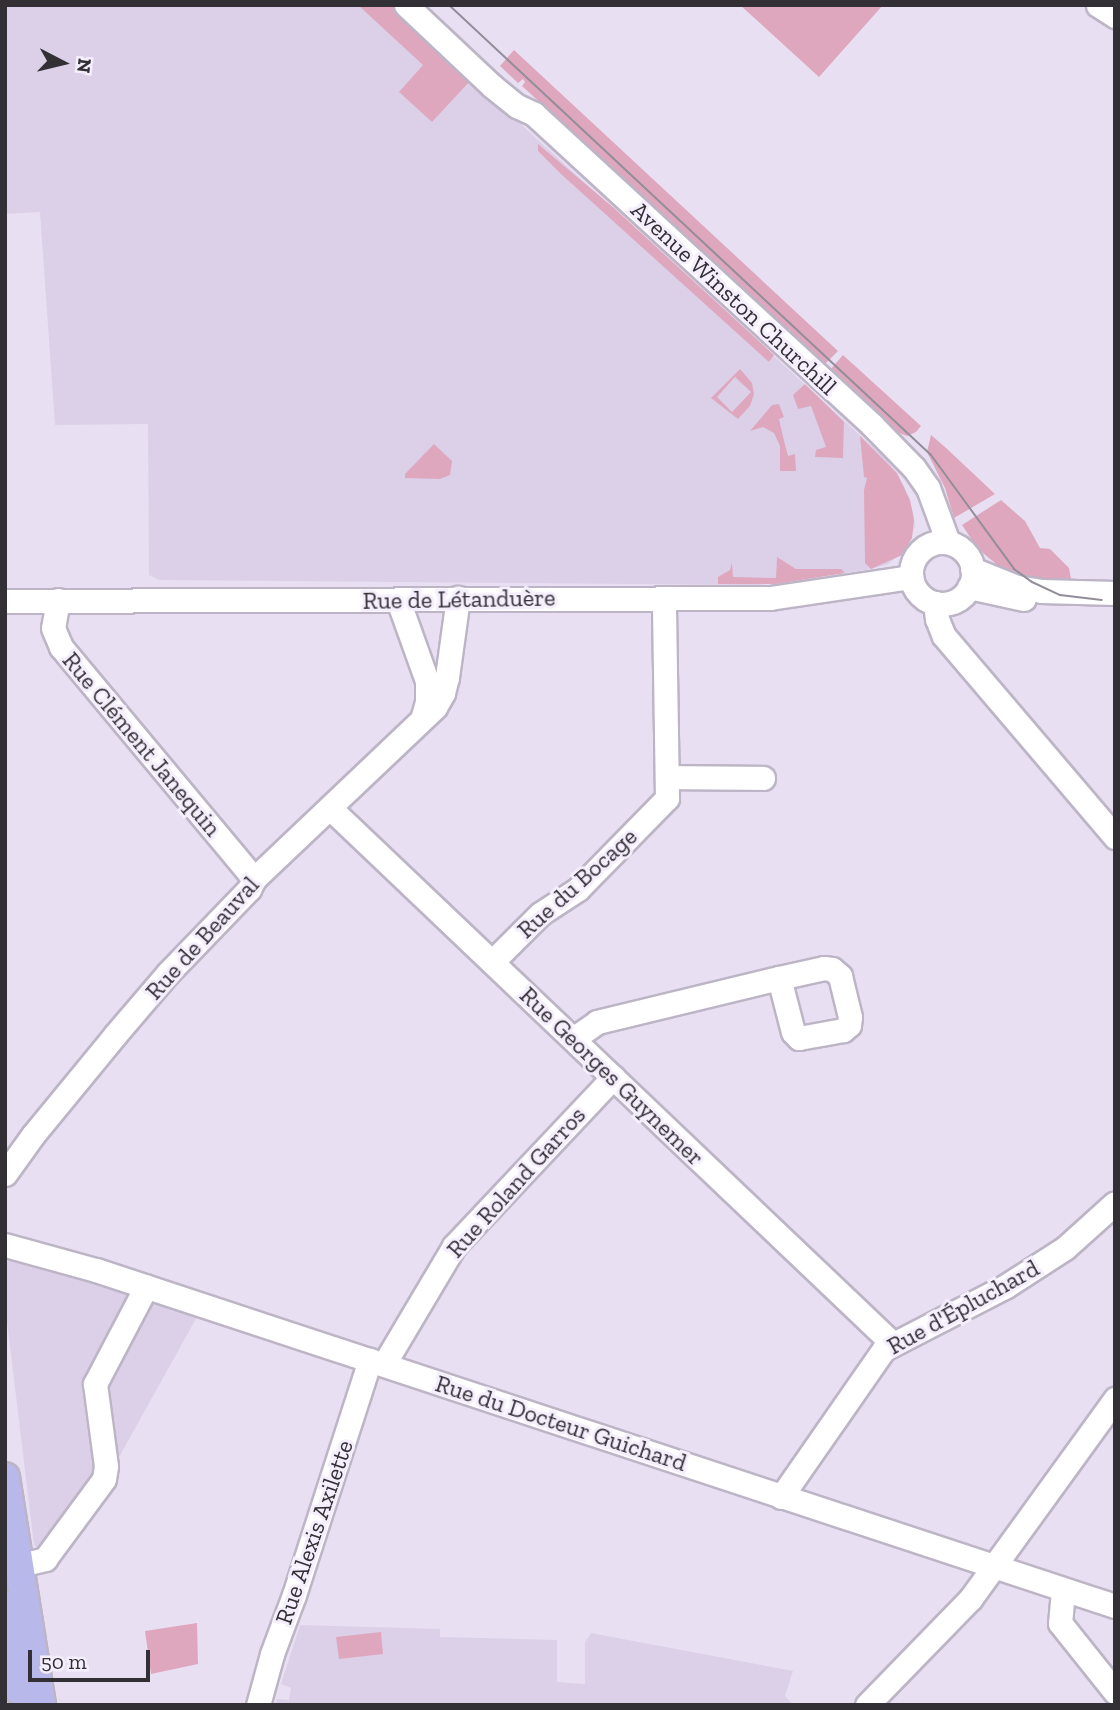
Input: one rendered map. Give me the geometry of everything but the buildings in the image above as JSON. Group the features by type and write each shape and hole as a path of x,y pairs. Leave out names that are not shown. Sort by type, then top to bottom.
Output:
{"main road":[{"path":"5,1477 41,1705"},
{"path":"5,1606 21,1705"}],"street":[{"name":"Avenue Winston Churchill","path":"406,5 492,86 517,106 534,114 819,374 914,468 928,488 948,542"},
{"name":"Avenue Winston Churchill","path":"427,5 525,97 534,114"},
{"path":"1098,5 1115,16"},
{"path":"928,488 924,547 913,562 911,577 921,596 935,603 955,600 971,578"},
{"path":"924,547 948,542 964,552 971,578"},
{"name":"Rue de Létanduère","path":"5,601 770,598 911,577"},
{"path":"971,578 1041,591 1102,595"},
{"name":"Rue de Beauval","path":"5,1174 33,1135 115,1035 168,973 249,888 254,879 421,722 443,693 458,598"},
{"name":"Rue du Bocage","path":"493,961 540,914 578,889 664,803 668,794 669,777 664,598"},
{"name":"Rue Clément Janequin","path":"58,600 53,628 61,647 254,879"},
{"path":"398,600 427,681 427,702 421,722"},
{"path":"935,603 937,619 944,636 1115,837"},
{"path":"669,777 764,778"},
{"name":"Rue Georges Guynemer","path":"331,809 892,1343"},
{"path":"573,1039 592,1024 779,978"},
{"name":"Rue Roland Garros","path":"377,1362 454,1246 613,1077"},
{"name":"Rue d'Épluchard","path":"781,1496 878,1356 892,1343 917,1333 1006,1286 1065,1248 1115,1203"},
{"name":"Rue du Docteur Guichard","path":"5,1245 96,1269 1115,1606"},
{"path":"20,1565 45,1559 104,1479 106,1466 95,1384 146,1287"},
{"name":"Rue Alexis Axilette","path":"258,1705 272,1654 377,1362"},
{"path":"867,1705 971,1598 1115,1399"},
{"path":"1063,1590 1060,1623 1115,1692"}],"shaded area":[{"path":"5,5 391,5 887,460 904,486 913,511 915,526 907,549 888,564 871,569 758,585 159,580 149,575 148,424 55,425 40,212 5,214"},
{"path":"358,5 391,5 471,80 432,122 399,92 423,65"},
{"path":"740,5 883,5 819,77"},
{"path":"514,50 838,351 824,364 790,329 522,86 525,82 523,79 518,83 500,66"},
{"path":"538,144 614,208 774,355 769,362 561,174 538,151"},
{"path":"843,355 921,426 916,432 907,436 899,433 830,370"},
{"path":"740,369 752,383 754,394 750,406 738,419 711,398","holes":["735,377 751,392 732,412 717,397"]},
{"path":"805,384 844,422 843,458 815,457 816,450 826,447 811,406 798,409 793,395"},
{"path":"779,404 784,417 779,419 784,441 788,456 795,454 796,471 780,471 780,446 774,433 763,427 750,431 772,405"},
{"path":"931,435 995,494 954,518 945,488 927,452"},
{"path":"860,436 897,473 910,500 914,520 912,538 902,555 871,569 865,563 864,490 867,478 864,477"},
{"path":"434,444 452,461 450,475 440,479 405,478 405,474"},
{"path":"1001,500 1025,521 1040,548 1050,549 1069,568 1072,584 1077,589 998,572 1000,567 978,549 962,525"},
{"path":"777,557 796,569 841,569 845,573 776,584 718,584 718,577 730,570 732,563 733,577 776,578"},
{"path":"11,1259 174,1307 197,1317 118,1459 118,1469 104,1494 53,1561 34,1545 5,1305 5,1264"},
{"path":"197,1623 198,1664 151,1674 145,1631"},
{"path":"300,1625 440,1629 440,1637 557,1640 557,1682 585,1684 585,1642 591,1633 793,1671 785,1696 793,1705 276,1705 277,1699 289,1700 291,1688 281,1684"},
{"path":"381,1632 383,1654 339,1659 336,1637"}],"tram line":[{"path":"449,5 931,455 1014,569 1032,582 1060,595 1102,600"}]}
